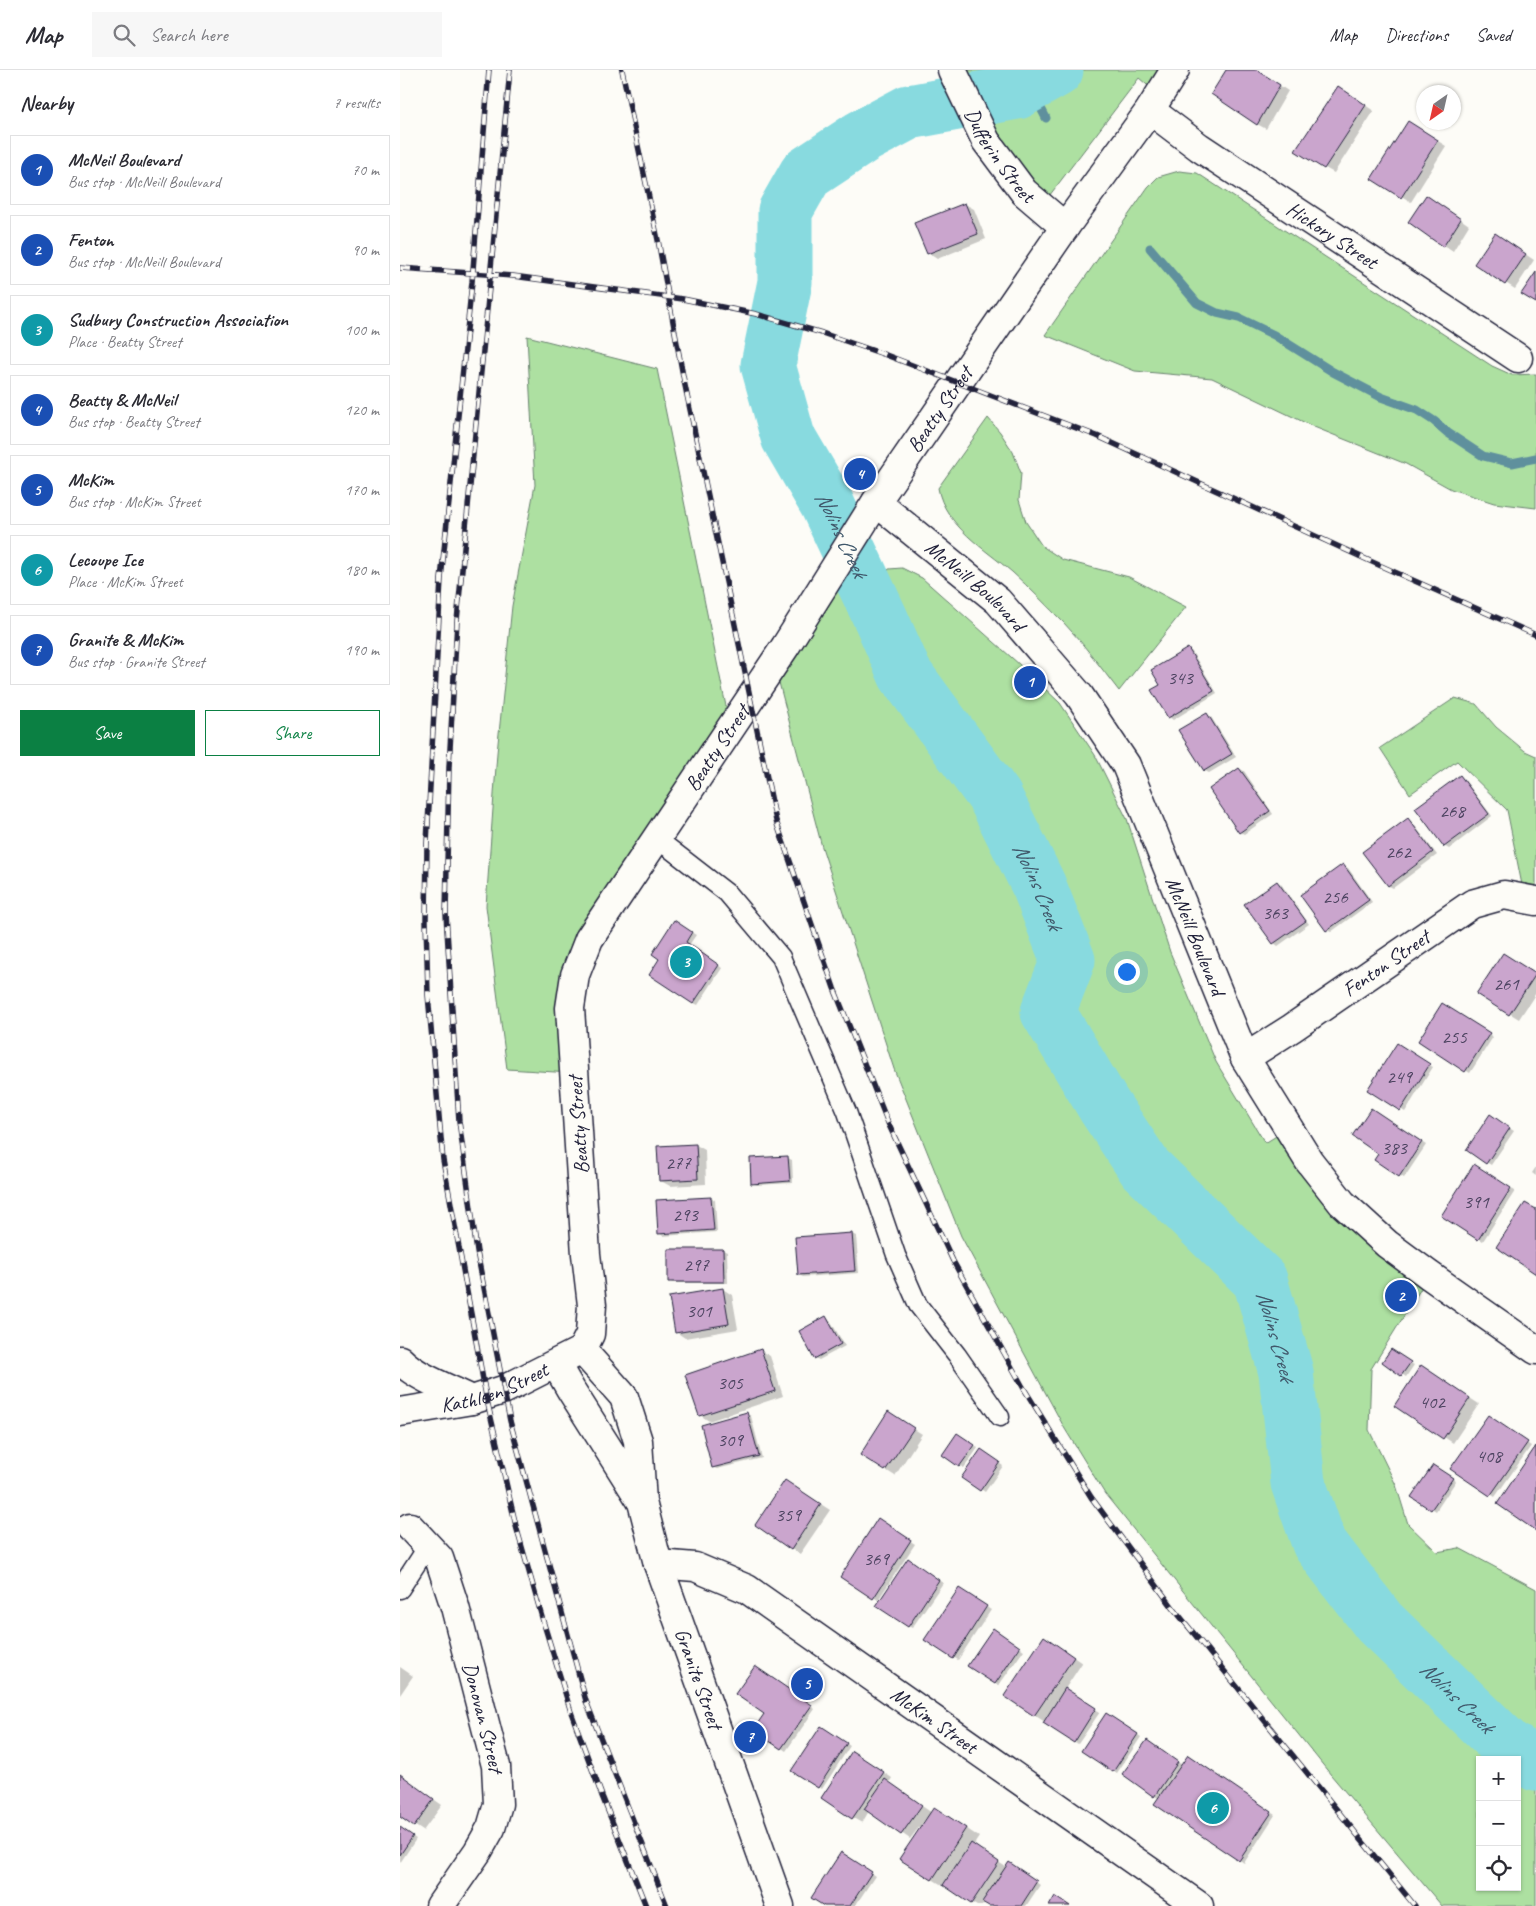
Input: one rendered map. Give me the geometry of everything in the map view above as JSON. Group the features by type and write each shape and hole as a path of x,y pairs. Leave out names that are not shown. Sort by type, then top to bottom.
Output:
{"street":[{"name":"Dufferin Street","path":"952,70 986,141 1024,192 1064,227"},
{"name":"Beatty Street","path":"582,1350 590,1334 592,1305 586,1254 570,1008 575,975 590,939 785,647 876,502 1064,227 1150,110 1175,70"},
{"name":"Hickory Street","path":"1150,110 1200,147 1518,358"},
{"name":"McNeill Boulevard","path":"876,502 998,601 1079,695 1126,765 1245,1058 1309,1161 1342,1204 1428,1276 1536,1350"},
{"name":"Fenton Street","path":"1245,1058 1292,1028 1472,904 1504,895 1536,901"},
{"name":"Kathleen Street","path":"400,1412 472,1400 503,1390 582,1350"},
{"path":"582,1350 624,1397 638,1441 642,1502 658,1564"},
{"path":"400,1360 427,1378 472,1400"},
{"path":"556,1364 642,1502"},
{"name":"Donovan Street","path":"419,1537 439,1558 455,1607 496,1766 498,1804 491,1828 478,1851 440,1906"},
{"name":"Granite Street","path":"658,1564 780,1906"},
{"name":"McKim Street","path":"658,1564 695,1567 747,1588 1199,1906"}],"lane":[{"path":"656,838 727,893 781,957 847,1112 896,1255 918,1305 1000,1417"},
{"path":"400,1588 419,1537"}],"green space":[{"path":"963,70 1167,70 1153,90 1139,78 1046,200 994,141"},
{"path":"1179,171 1197,173 1492,366 1512,375 1536,374 1536,508 1494,503 1451,489 1406,464 1314,427 1212,378 1135,371 1045,335 1148,187 1158,177"},
{"path":"527,336 657,369 729,721 587,939 571,1073 507,1069 486,906 497,753 512,606 535,485"},
{"path":"988,418 1013,452 1021,473 1019,500 1026,522 1042,546 1063,560 1129,577 1186,607 1119,691 1064,623 1012,572 968,536 957,525 942,502 938,488"},
{"path":"852,551 871,592 889,569 902,568 922,578 1060,703 1095,755 1127,819 1170,952 1216,1062 1265,1143 1291,1127 1312,1160 1430,1274 1371,1369 1369,1430 1396,1485 1408,1524 1437,1552 1459,1548 1536,1589 1536,1906 1442,1906 1331,1775 1105,1494 1065,1429 961,1236 894,1069 822,847 776,671"},
{"path":"1455,698 1476,704 1496,727 1525,751 1536,756 1536,898 1524,895 1507,810 1457,761 1410,794 1380,748"}],"building":[{"path":"1226,70 1257,70 1280,85 1257,125 1211,94"},
{"path":"1338,86 1366,105 1324,169 1295,151"},
{"path":"1408,121 1416,126 1416,130 1422,130 1438,140 1401,198 1371,179"},
{"path":"1426,195 1461,219 1443,247 1408,222"},
{"path":"965,203 978,234 927,254 914,223"},
{"path":"1495,233 1526,254 1505,285 1474,264"},
{"path":"1536,272 1536,303 1521,294"},
{"path":"1188,648 1214,691 1168,718 1151,690 1160,685 1151,670"},
{"path":"1207,713 1232,754 1204,771 1178,730"},
{"path":"1239,768 1270,811 1239,833 1209,789"},
{"path":"1460,775 1489,814 1444,847 1415,808"},
{"path":"1408,818 1433,852 1388,886 1362,852"},
{"path":"1343,864 1369,900 1326,931 1300,895"},
{"path":"1277,881 1306,921 1273,944 1244,904"},
{"path":"674,920 692,932 686,942 719,965 693,1004 649,975 659,959 652,954"},
{"path":"1503,953 1536,974 1509,1015 1476,994"},
{"path":"1442,1003 1490,1033 1465,1072 1418,1041"},
{"path":"1397,1043 1430,1064 1400,1111 1367,1090"},
{"path":"1371,1108 1422,1142 1399,1177 1374,1160 1378,1154 1352,1136"},
{"path":"1490,1114 1510,1128 1486,1164 1466,1150"},
{"path":"696,1144 698,1179 659,1181 657,1146"},
{"path":"788,1156 790,1181 751,1184 750,1158"},
{"path":"1474,1164 1511,1188 1478,1240 1441,1216"},
{"path":"711,1197 714,1230 658,1234 656,1200"},
{"path":"1525,1203 1536,1209 1536,1274 1496,1247"},
{"path":"852,1233 855,1271 798,1275 795,1237"},
{"path":"668,1249 723,1249 724,1282 668,1282"},
{"path":"723,1288 729,1324 675,1333 669,1297"},
{"path":"826,1316 841,1344 814,1359 799,1331"},
{"path":"761,1349 775,1391 699,1416 685,1375"},
{"path":"1391,1349 1411,1362 1401,1376 1382,1362"},
{"path":"1421,1365 1470,1398 1443,1439 1394,1406"},
{"path":"888,1411 914,1428 885,1471 860,1455"},
{"path":"747,1412 759,1456 712,1468 701,1425"},
{"path":"1488,1415 1528,1442 1490,1496 1450,1469"},
{"path":"957,1433 975,1445 959,1467 942,1455"},
{"path":"1536,1446 1536,1531 1497,1504"},
{"path":"981,1449 1000,1462 980,1491 961,1478"},
{"path":"1433,1465 1453,1478 1431,1510 1411,1497"},
{"path":"785,1480 821,1504 791,1550 755,1525"},
{"path":"878,1518 911,1540 873,1599 840,1577"},
{"path":"908,1558 939,1580 908,1627 876,1606"},
{"path":"959,1588 987,1606 953,1659 924,1640"},
{"path":"993,1628 1020,1647 995,1684 967,1666"},
{"path":"1044,1636 1074,1657 1034,1716 1004,1696"},
{"path":"755,1666 812,1705 781,1749 753,1730 764,1714 735,1694"},
{"path":"1065,1688 1096,1708 1074,1743 1043,1723"},
{"path":"1106,1713 1138,1734 1113,1772 1081,1751"},
{"path":"821,1726 847,1743 818,1788 791,1771"},
{"path":"1147,1740 1178,1762 1154,1797 1122,1774"},
{"path":"852,1751 884,1772 852,1819 821,1798"},
{"path":"1188,1755 1272,1812 1239,1861 1154,1804"},
{"path":"400,1774 434,1799 414,1827 400,1817"},
{"path":"885,1779 922,1805 901,1835 864,1809"},
{"path":"934,1807 966,1828 932,1880 899,1859"},
{"path":"400,1827 413,1836 400,1855"},
{"path":"971,1843 999,1862 971,1904 943,1885"},
{"path":"841,1852 872,1872 850,1906 824,1906 811,1898"},
{"path":"1009,1862 1037,1881 1021,1906 989,1906 982,1902"},
{"path":"1055,1896 1070,1906 1049,1906"}],"waterway":[{"name":"Nolins Creek","path":"1056,70 1017,92 909,112 862,137 806,174 785,211 785,282 768,365 788,437 827,504 905,674 995,797 1039,886 1068,960 1048,1012 1104,1106 1145,1168 1260,1280 1286,1372 1298,1483 1319,1543 1379,1622 1508,1747 1536,1764"},
{"path":"1029,85 1046,118"},
{"path":"1150,248 1197,303 1217,313 1239,318 1274,335 1333,372 1381,397 1417,410 1483,456 1512,463 1536,458"}],"railway":[{"path":"489,70 472,282 441,579 427,843 426,921 428,995 443,1160 486,1396 516,1526 571,1712 646,1906"},
{"path":"510,70 457,621 449,767 446,914 459,1121 477,1252 510,1421 586,1701 667,1906"},
{"path":"622,70 658,240 683,376 776,821 834,988 888,1123 953,1261 1023,1387 1091,1497 1174,1609 1415,1906"},
{"path":"400,268 513,276 683,299 756,314 822,333 886,355 1097,436 1536,635"}],"place":[{"name":"Beatty & McNeil","path":"860,474"},
{"name":"McNeil Boulevard","path":"1030,682"},
{"name":"Sudbury Construction Association","path":"686,962"},
{"name":"Fenton","path":"1401,1296"},
{"name":"McKim","path":"807,1684"},
{"name":"Granite & McKim","path":"750,1737"},
{"name":"Lecoupe Ice","path":"1213,1808"}]}
